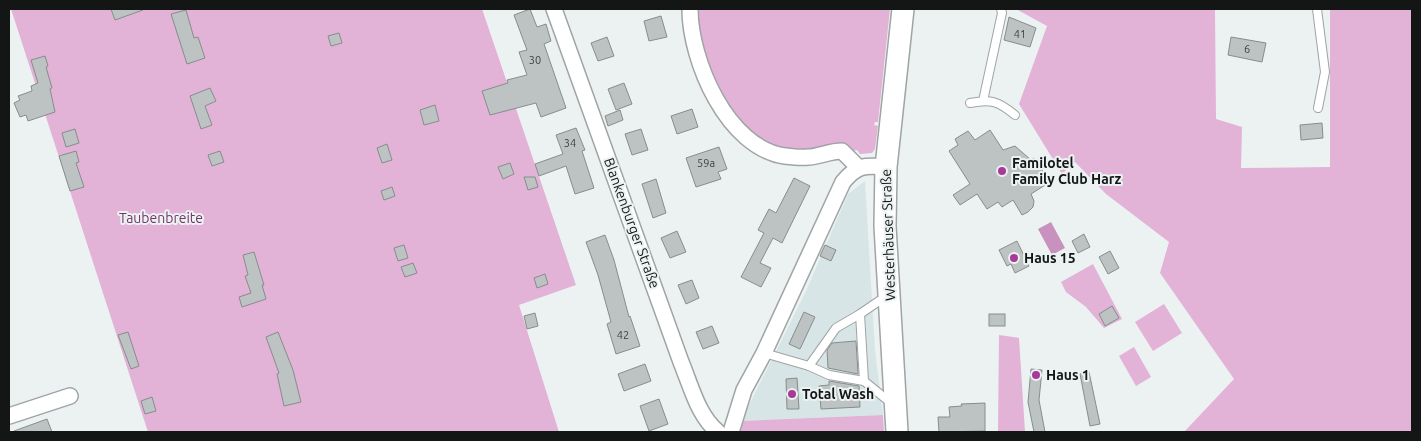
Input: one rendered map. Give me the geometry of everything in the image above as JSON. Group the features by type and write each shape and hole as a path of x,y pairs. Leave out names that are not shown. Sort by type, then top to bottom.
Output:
{"main road":[{"name":"Westerhäuser Straße","path":"897,432 886,226 886,167 903,9"}],"street":[{"name":"Blankenburger Straße","path":"554,9 681,362 704,416 711,427 718,432"},
{"path":"690,9 693,39 711,87 733,124 746,137 762,148 784,156 810,157 829,151 842,151 858,167"},
{"path":"731,432 744,390 764,353 843,182 858,167 886,167"},
{"path":"9,416 70,396"}],"lane":[{"path":"983,101 1002,13 1001,9"},
{"path":"1317,9 1325,72 1318,108"},
{"path":"970,103 983,101 1001,104 1015,115"},
{"path":"809,366 836,328 879,301 890,298"},
{"path":"860,314 864,382"},
{"path":"764,353 829,374 864,382 896,408"}],"shaded area":[{"path":"865,181 875,350 883,415 741,421 806,291 848,194"},
{"path":"1051,222 1065,248 1052,255 1038,229"}],"green space":[{"name":"Taubenbreite","path":"11,9 482,9 576,285 519,305 559,432 148,432"},
{"path":"696,9 890,9 878,122 875,122 874,125 878,126 875,149 872,153 860,154 857,150 853,151 846,146 808,152 785,151 765,145 736,120 719,91 702,51"},
{"path":"1016,9 1215,9 1216,119 1242,127 1241,168 1330,167 1330,9 1412,9 1412,432 1184,432 1234,379 1160,273 1169,242 1106,194 1075,162 1062,174 1019,104 1047,26"},
{"path":"1093,264 1122,319 1104,328 1086,307 1066,292 1061,282"},
{"path":"1164,304 1182,333 1153,351 1135,322"},
{"path":"999,335 1019,338 1025,432 998,432"},
{"path":"1134,347 1151,377 1136,386 1119,356"},
{"path":"883,415 884,432 738,432 741,421"}],"building":[{"path":"111,9 143,9 143,10 115,20"},
{"path":"530,9 537,27 546,24 551,41 544,44 566,108 541,117 536,103 490,115 482,91 508,83 507,80 527,75 519,52 527,50 514,15"},
{"path":"186,10 194,38 198,37 205,58 187,64 171,14"},
{"path":"661,16 667,37 649,41 644,21"},
{"path":"1009,17 1036,28 1030,47 1004,40"},
{"path":"339,33 342,43 331,46 328,36"},
{"path":"607,37 614,56 598,61 591,43"},
{"path":"1231,37 1266,43 1262,62 1228,55"},
{"path":"45,56 55,112 28,121 26,115 20,117 14,103 20,100 18,96 32,91 31,86 38,83 31,60"},
{"path":"624,83 632,104 616,110 608,89"},
{"path":"210,88 216,101 205,106 212,125 201,129 190,96"},
{"path":"435,105 439,121 424,125 420,110"},
{"path":"692,109 698,127 677,134 671,116"},
{"path":"620,110 623,120 608,126 605,116"},
{"path":"1322,123 1323,138 1301,140 1300,125"},
{"path":"576,128 585,150 582,151 594,188 575,194 566,166 539,176 535,164 563,154 556,135"},
{"path":"75,129 79,143 66,147 62,133"},
{"path":"641,129 648,150 632,155 625,134"},
{"name":"Familotel Family Club Harz","path":"990,130 1003,150 1015,146 1031,160 1034,158 1050,182 1031,194 1034,201 1033,207 1022,215 1013,200 1002,207 998,202 987,209 977,194 960,205 953,195 970,184 949,151 958,145 955,139 968,131 975,140"},
{"path":"387,144 392,160 382,163 377,148"},
{"path":"719,147 727,169 718,172 721,179 696,187 686,158"},
{"path":"76,151 79,162 76,163 84,187 70,191 59,156"},
{"path":"220,151 224,162 212,166 208,155"},
{"path":"510,163 514,174 503,179 498,167"},
{"path":"524,177 535,177 538,187 528,190"},
{"path":"794,178 810,186 782,243 773,238 760,263 771,268 761,287 741,277 764,233 758,230 769,209 776,213"},
{"path":"656,179 666,213 653,218 642,184"},
{"path":"392,187 395,196 384,200 381,191"},
{"path":"677,231 686,252 670,258 661,238"},
{"path":"1084,234 1090,247 1078,253 1072,241"},
{"path":"605,235 614,260 629,317 640,346 616,354 607,324 611,322 598,275 586,242"},
{"path":"1017,241 1029,266 1015,273 1011,264 1007,266 999,250"},
{"path":"404,245 408,258 398,261 394,248"},
{"path":"825,245 836,250 831,261 820,256"},
{"path":"1110,251 1119,268 1108,274 1099,257"},
{"path":"254,252 264,285 262,285 266,299 242,307 239,297 251,293 245,276 248,275 243,255"},
{"path":"413,263 417,273 405,277 401,267"},
{"path":"545,274 548,284 537,288 534,278"},
{"path":"692,280 699,298 686,304 678,285"},
{"path":"1112,306 1119,318 1105,326 1099,314"},
{"path":"804,312 815,317 800,349 789,344"},
{"path":"535,313 538,326 527,329 524,316"},
{"path":"989,314 1005,314 1005,326 989,326"},
{"path":"712,326 719,343 703,349 696,332"},
{"path":"128,332 139,366 131,369 118,335"},
{"path":"278,332 293,370 301,402 284,406 277,374 279,373 266,337"},
{"path":"856,341 858,374 828,368 827,350 832,343"},
{"path":"645,364 651,381 624,391 618,374"},
{"path":"1031,369 1042,370 1039,400 1045,432 1034,432 1028,402"},
{"path":"1089,372 1100,424 1090,426 1080,374"},
{"name":"Total Wash","path":"797,378 799,409 787,409 786,379"},
{"path":"829,381 859,386 860,407 821,409 819,386 829,385"},
{"path":"152,397 156,411 145,414 141,401"},
{"path":"659,399 668,424 649,431 640,406"},
{"path":"985,403 985,431 939,432 938,417 950,417 949,407 962,406 961,404"},
{"path":"47,419 52,432 14,432 14,431"}],"place":[{"name":"Familotel Family Club Harz","path":"1002,171"},
{"name":"Haus 15","path":"1014,258"},
{"name":"Haus 1","path":"1036,375"},
{"name":"Total Wash","path":"792,394"}]}
